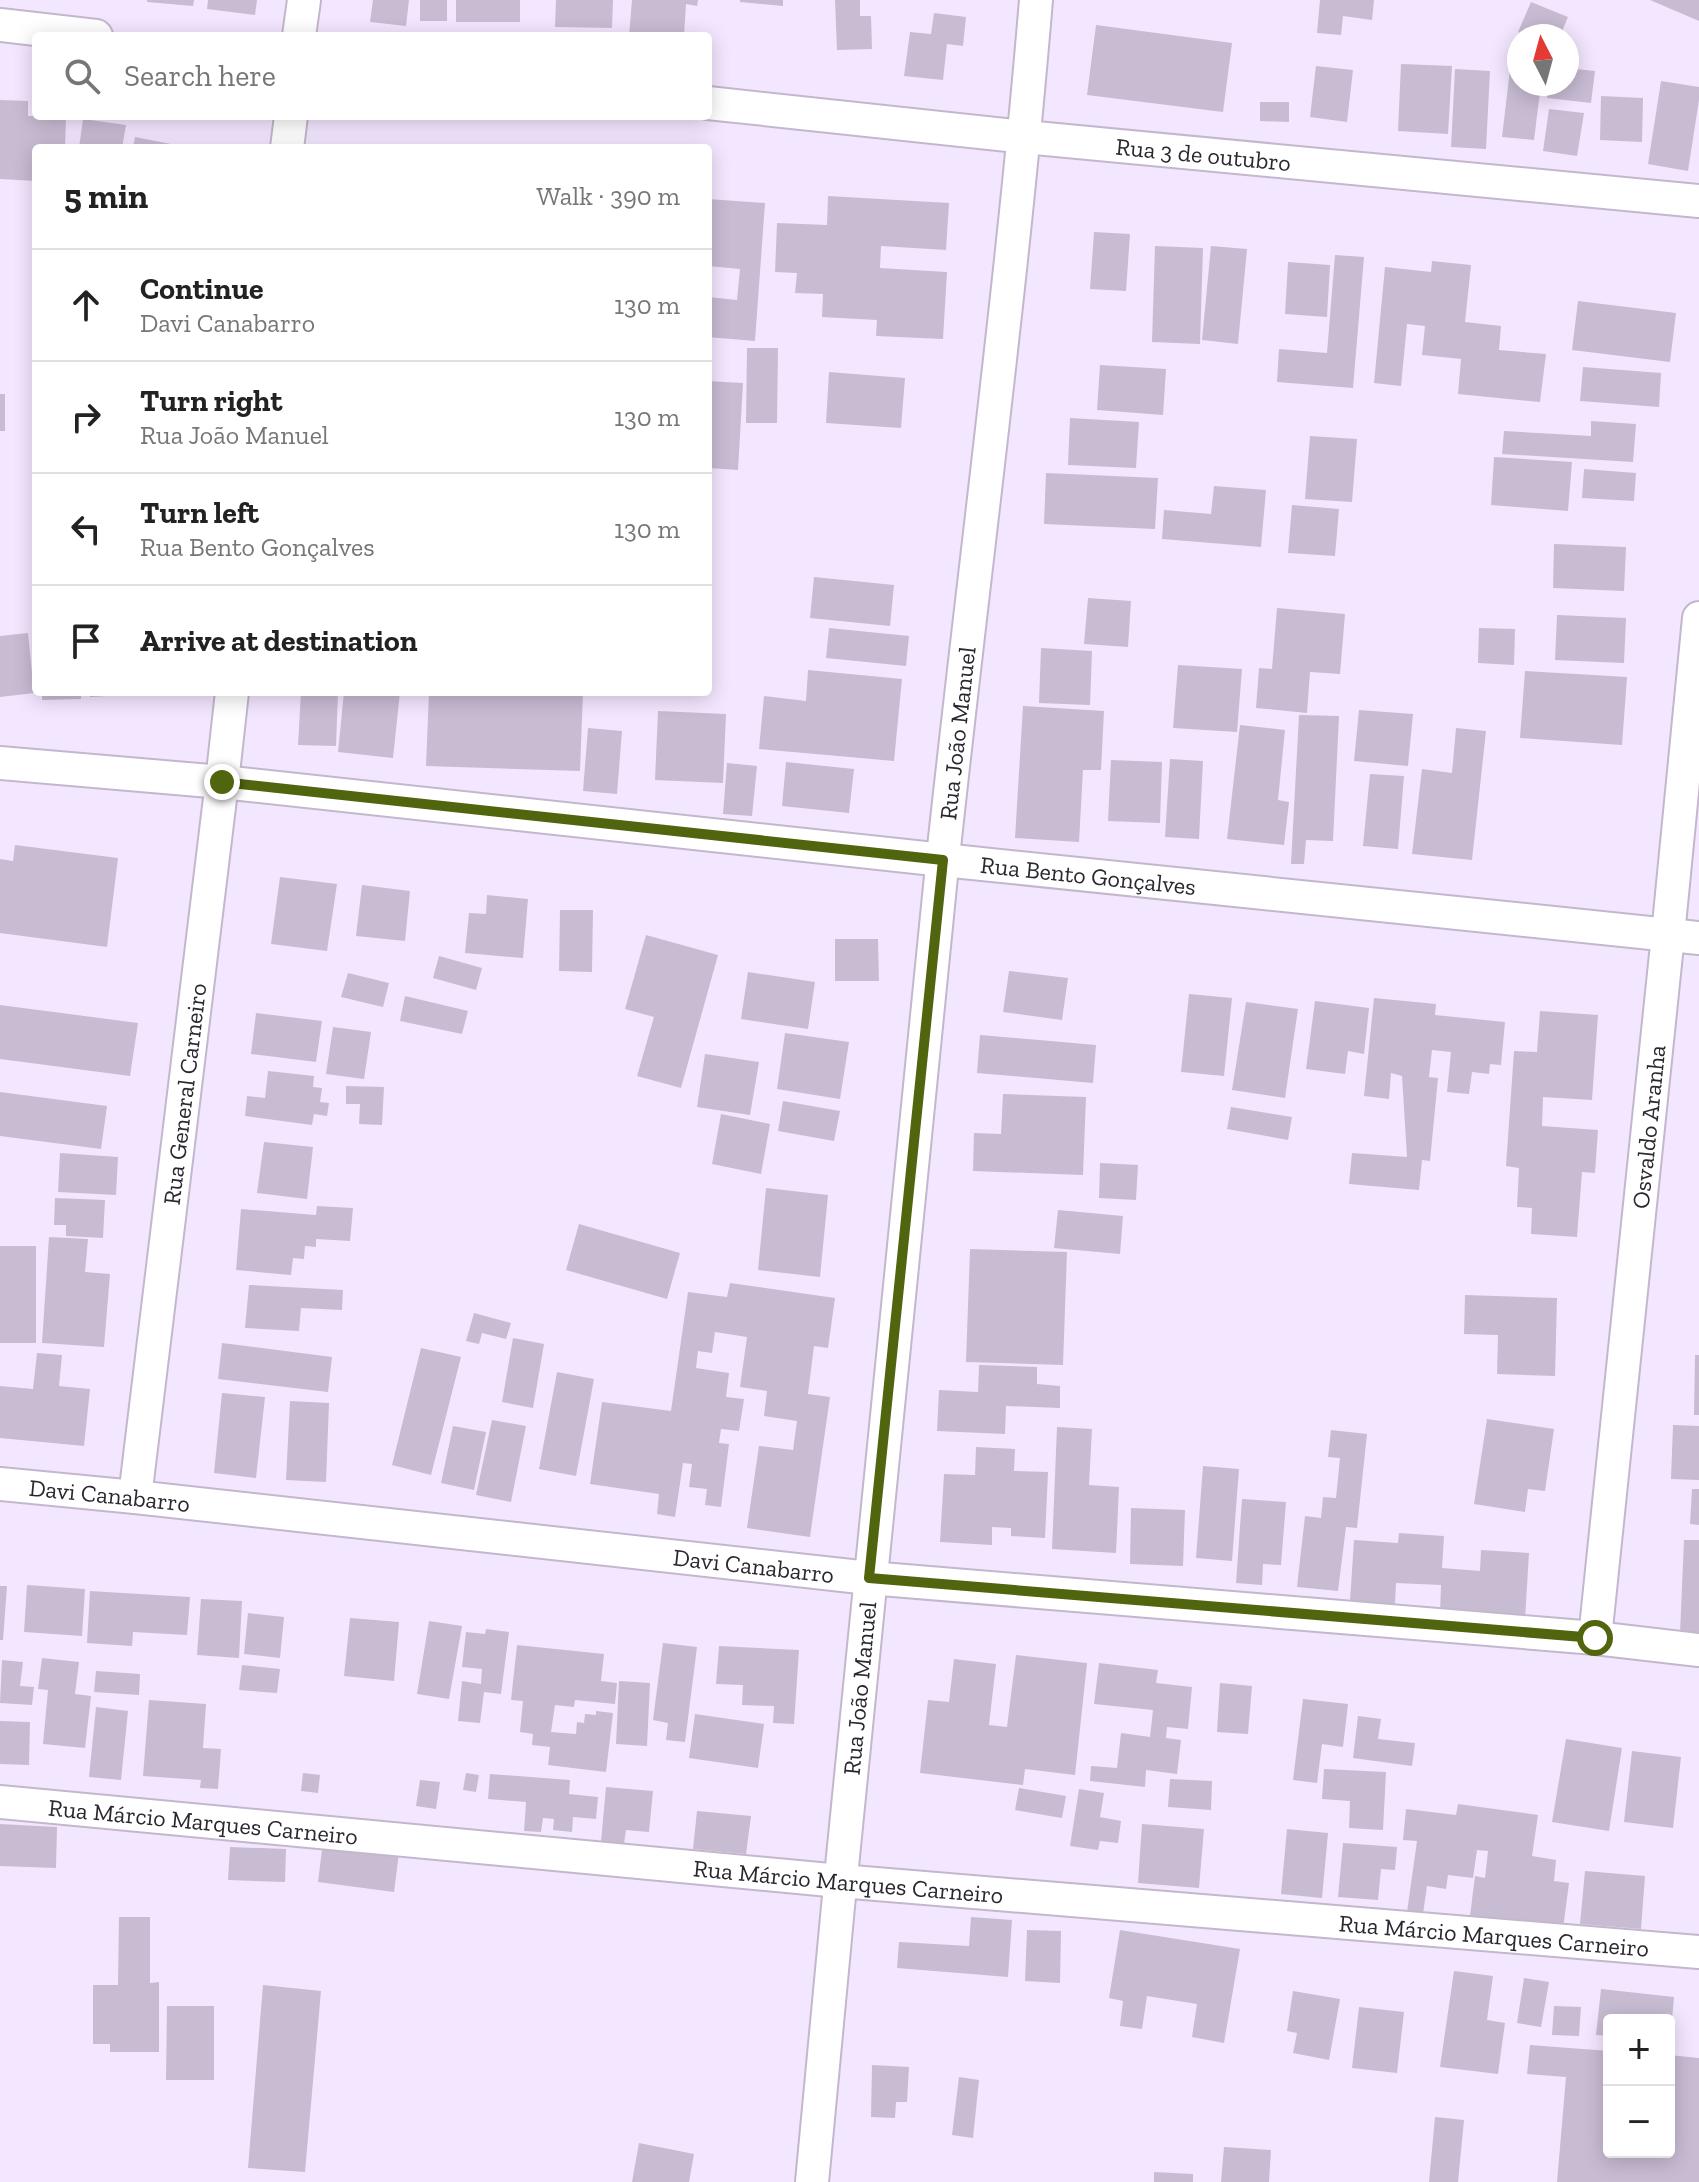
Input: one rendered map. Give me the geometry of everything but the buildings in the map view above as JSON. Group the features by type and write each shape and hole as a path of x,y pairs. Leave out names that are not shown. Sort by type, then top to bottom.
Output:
{"street":[{"path":"300,32 304,0"},
{"name":"Rua João Manuel","path":"812,2182 869,1578 943,860 1025,137 1036,0"},
{"path":"0,25 61,32"},
{"name":"Rua 3 de outubro","path":"712,103 1025,137 1699,201"},
{"path":"288,144 290,120"},
{"name":"Osvaldo Aranha","path":"1595,1638 1684,936 1699,618"},
{"name":"Rua General Carneiro","path":"135,1497 232,696"},
{"name":"Rua Bento Gonçalves","path":"0,763 222,782 1684,936"},
{"name":"Davi Canabarro","path":"0,1484 869,1578 1595,1638 1699,1650"},
{"name":"Rua Márcio Marques Carneiro","path":"0,1802 840,1881 1699,1952"}],"route":[{"path":"222,782 943,860 869,1578 1595,1638"}]}
